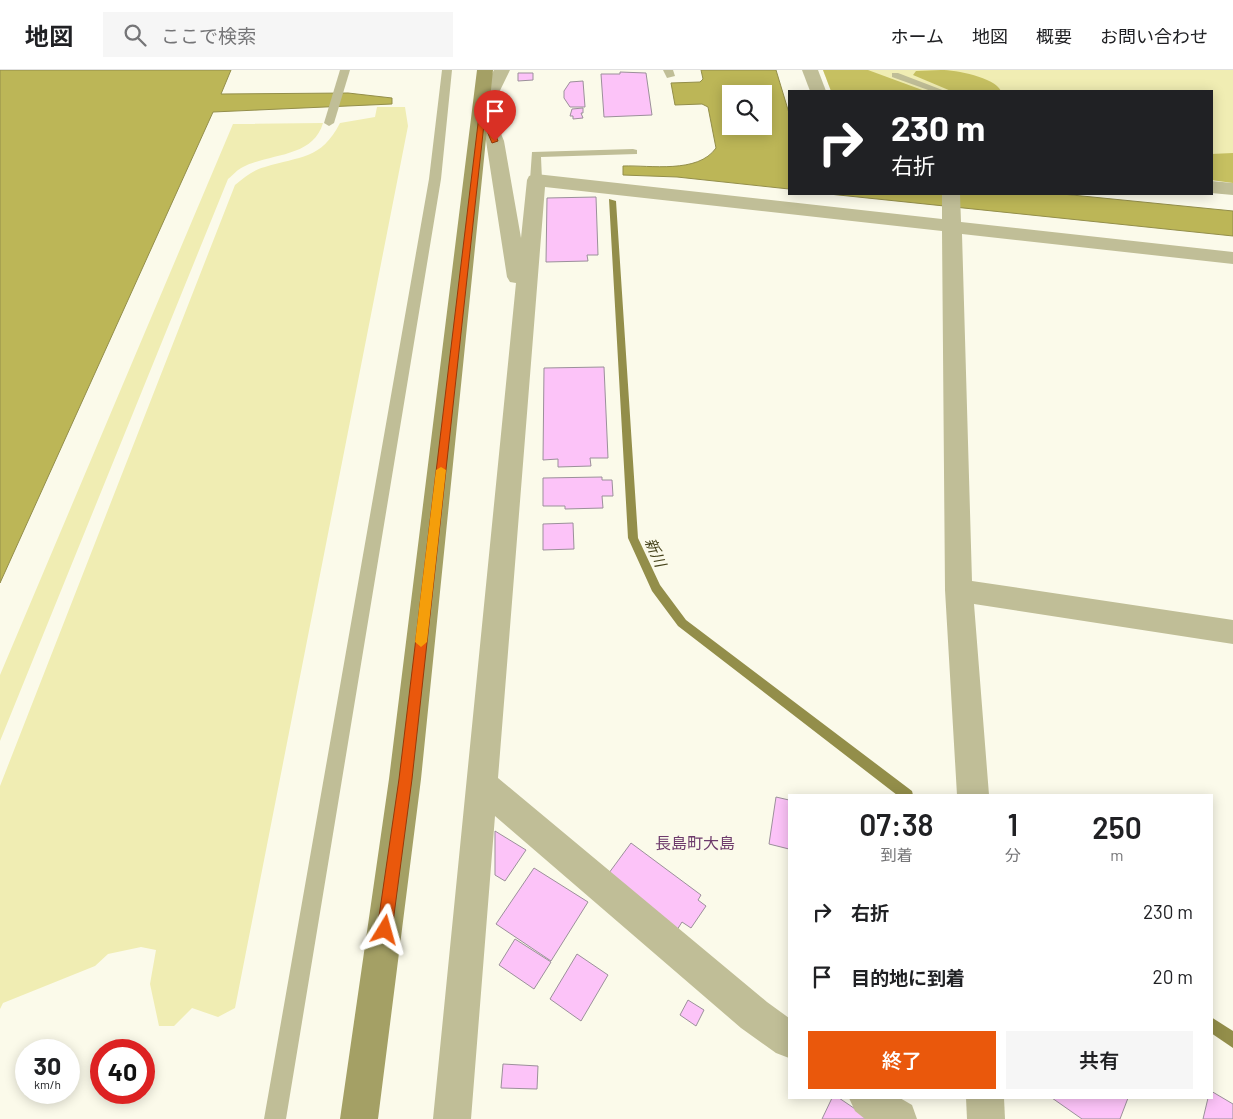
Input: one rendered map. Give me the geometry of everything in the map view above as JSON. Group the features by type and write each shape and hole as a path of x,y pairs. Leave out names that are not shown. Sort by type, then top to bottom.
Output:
{"street":[{"path":"359,1119 405,779 485,70"},
{"path":"502,70 482,109 495,141 524,316"},
{"path":"810,70 818,90"},
{"path":"452,1119 536,180 951,222 1233,258"},
{"path":"1213,187 1233,189"},
{"path":"951,195 959,590 974,794"},
{"path":"959,590 1233,632"},
{"path":"482,784 754,1016 788,1039"},
{"path":"869,1099 898,1119"},
{"path":"985,1099 986,1119"}],"lane":[{"path":"275,1119 435,179 447,70"},
{"path":"329,123 343,75"},
{"path":"895,75 937,90"},
{"path":"536,180 536,154 633,152"}],"shaded area":[{"path":"0,70 231,70 221,94 348,93 392,98 392,104 213,112 0,583"},
{"path":"701,70 776,70 788,110 788,189 677,177 623,175 623,166 660,167 686,165 698,162 716,148 708,107 702,104 675,105 671,83 700,82 703,79"},
{"path":"823,70 1233,70 1233,183 1213,180 1213,90 831,90"},
{"path":"823,70 868,70 922,90 831,90"},
{"path":"941,70 965,73 983,78 1000,90 949,90 913,75 916,71"},
{"path":"377,107 405,107 408,126 235,1008 218,1017 192,1008 174,1026 159,1026 150,984 156,950 141,947 108,954 95,966 3,1003 0,1009 0,786 235,185 249,174 261,168 308,155 325,144 340,123 375,117"},
{"path":"323,123 318,134 310,143 300,149 243,167 228,179 0,741 0,675 233,124"},
{"path":"1233,153 1233,183 1213,180 1213,154"},
{"path":"839,195 1072,195 1233,211 1233,236"}],"building":[{"path":"620,72 646,73 652,115 604,117 601,74 620,74"},
{"path":"518,73 533,73 533,80 518,81"},
{"path":"583,81 585,107 570,107 564,98 564,91 570,82"},
{"path":"583,108 583,113 581,113 583,118 573,119 573,116 570,116 572,109"},
{"path":"596,197 598,255 587,255 588,261 546,262 547,198"},
{"path":"604,367 608,458 590,458 591,466 558,467 558,459 543,460 544,368"},
{"path":"602,477 602,480 612,480 613,496 602,496 603,508 565,509 565,506 543,506 543,478"},
{"path":"573,523 574,549 543,550 543,524"},
{"path":"776,797 788,800 788,849 769,844"},
{"path":"495,831 526,850 505,881 495,875"},
{"path":"631,843 701,895 698,900 706,906 691,928 682,922 677,930 606,877"},
{"path":"534,868 588,902 551,961 496,924"},
{"path":"515,939 551,962 534,989 499,965"},
{"path":"577,954 608,975 581,1021 550,999"},
{"path":"688,1000 704,1010 696,1026 680,1015"},
{"path":"503,1064 538,1066 537,1089 501,1088"},
{"path":"1213,1092 1233,1104 1233,1119 1203,1119 1208,1099 1213,1099"},
{"path":"832,1099 840,1099 870,1119 822,1119"},
{"path":"1053,1099 1128,1099 1120,1119 1082,1119"}],"waterway":[{"name":"新川","path":"612,201 633,538 656,588 682,623 906,794"},
{"name":"新川","path":"1213,1025 1233,1040"}],"slow traffic":[{"path":"421,642 441,470"}],"district":[{"name":"長島町大島","path":"695,842"}],"route":[{"path":"385,930 405,779 482,109 495,141"}]}
